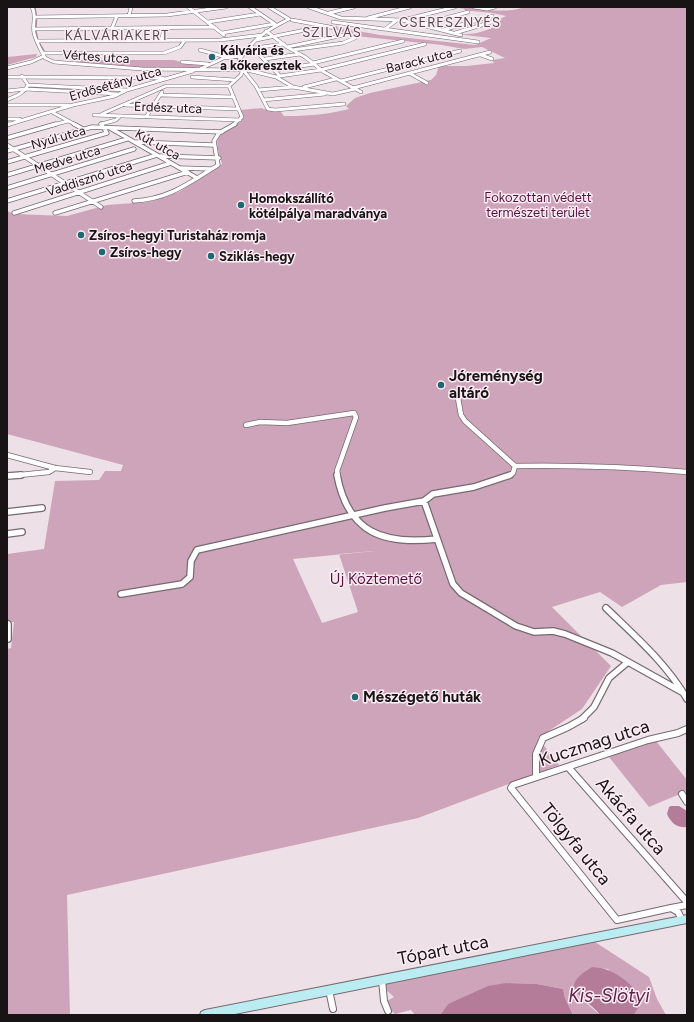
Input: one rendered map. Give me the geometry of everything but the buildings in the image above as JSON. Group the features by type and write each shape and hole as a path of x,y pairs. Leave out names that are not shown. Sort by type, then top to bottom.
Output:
{"main road":[{"name":"Tópart utca","path":"205,1015 685,919"}],"street":[{"path":"32,7 36,17 34,28 37,40 44,55"},
{"path":"129,16 131,7"},
{"path":"188,7 229,40"},
{"path":"36,17 167,15 226,7"},
{"path":"250,7 276,25"},
{"path":"269,7 290,19 335,28"},
{"path":"309,7 340,18 397,20 460,35"},
{"path":"328,14 354,7"},
{"path":"362,19 410,7"},
{"path":"403,21 455,7"},
{"path":"474,7 487,9 495,7"},
{"path":"419,25 468,12"},
{"path":"208,22 260,14"},
{"path":"112,28 117,16"},
{"path":"442,31 492,16"},
{"path":"330,25 340,18"},
{"path":"222,33 276,25 290,19 306,19"},
{"path":"385,29 397,20"},
{"path":"454,34 496,21"},
{"path":"333,22 478,42"},
{"path":"401,31 411,24"},
{"path":"276,25 255,40 241,56 239,62 258,90 267,108 275,110 344,104"},
{"path":"161,40 165,27"},
{"path":"34,28 214,27"},
{"path":"255,40 315,28"},
{"path":"266,31 286,46 300,54 320,70 361,92"},
{"path":"37,40 229,40 262,35"},
{"path":"254,48 286,46 344,35"},
{"path":"292,50 343,43 355,38"},
{"path":"7,68 37,60 44,55 158,53 180,48 185,40"},
{"path":"276,70 313,64 403,41"},
{"path":"276,77 320,70 425,44"},
{"path":"250,45 276,70 280,76"},
{"path":"200,50 226,57 241,56"},
{"path":"341,81 460,51"},
{"name":"Barack utca","path":"263,100 331,94 490,52"},
{"path":"265,59 300,54"},
{"name":"Vértes utca","path":"44,55 49,61 55,63 80,64 106,68 244,70"},
{"path":"481,55 492,59"},
{"name":"Erdősétány utca","path":"7,125 73,105 119,94 126,90 198,70 226,57"},
{"path":"182,62 211,64"},
{"path":"101,115 166,86 229,86 244,70 271,65"},
{"path":"244,70 276,77 293,87"},
{"path":"22,76 26,72"},
{"path":"409,73 427,83"},
{"path":"22,76 28,85"},
{"path":"7,77 168,78"},
{"path":"192,77 235,80"},
{"path":"302,88 336,79"},
{"path":"7,100 26,89 28,85"},
{"path":"28,85 126,90"},
{"path":"146,117 166,86"},
{"path":"134,201 151,200 173,193 219,164 219,158 213,145 216,138 240,120 242,116 229,86"},
{"path":"258,90 293,87 331,94"},
{"path":"7,91 26,89 119,94"},
{"path":"161,95 234,97"},
{"path":"7,105 73,105"},
{"path":"123,105 238,109"},
{"path":"52,112 83,129"},
{"name":"Erdész utca","path":"94,115 240,120"},
{"path":"107,128 101,125 102,123 116,120 120,116"},
{"path":"7,119 27,119"},
{"path":"7,138 68,121"},
{"path":"7,151 83,129 96,127 222,132"},
{"name":"Kút utca","path":"107,128 188,172 195,178"},
{"name":"Nyúl utca","path":"7,162 107,133 107,128"},
{"path":"7,175 127,139"},
{"path":"135,142 213,145"},
{"path":"7,145 101,207"},
{"name":"Medve utca","path":"7,188 134,149"},
{"path":"7,201 158,155 219,158"},
{"name":"Vaddisznó utca","path":"14,213 171,163"},
{"path":"180,168 212,169"},
{"path":"56,213 188,172"},
{"path":"458,398 461,416 465,421 515,466 561,465 637,468 687,472"},
{"path":"246,425 260,422 287,422 354,413 356,417 337,471 338,480 352,516 367,529 388,538 422,541 437,539"},
{"path":"7,455 55,468 90,472"},
{"path":"121,594 182,584 190,577 191,561 197,550 385,508 424,501 433,494 474,487 508,477 513,473 515,466"},
{"path":"7,476 48,472 55,468"},
{"path":"424,501 453,584 461,593 524,630 534,632 553,631 565,634 612,653 682,692"},
{"path":"7,512 42,508"},
{"path":"7,534 22,532"},
{"path":"606,608 633,634 677,682 687,699"},
{"path":"7,625 8,624 8,639"},
{"path":"536,777 536,754 543,738 580,720 590,713 604,684 615,670 628,662"},
{"name":"Kuczmag utca","path":"511,788 513,785 536,777 648,740 678,733 687,729"},
{"name":"Akácfa utca","path":"568,767 687,904"},
{"name":"Tölgyfa utca","path":"511,788 617,920 671,908"},
{"path":"682,794 687,802"},
{"path":"671,908 687,904"},
{"path":"671,908 685,919"},
{"path":"382,980 384,1002 388,1011"},
{"path":"329,990 333,1009"}],"green space":[{"path":"454,7 499,11 525,7 687,7 687,582 661,585 622,607 600,592 552,607 611,666 582,709 538,738 559,765 418,818 67,895 70,1015 7,1015 7,649 11,648 14,622 7,622 7,554 44,549 55,481 99,480 105,471 121,471 123,465 7,434 7,211 14,214 67,216 107,205 147,202 179,192 222,164 217,141 222,133 241,120 240,110 262,108 280,111 284,116 312,115 342,111 349,109 346,106 355,98 370,93 431,80 436,75 439,66 466,66 494,63 492,60 505,58 482,47 464,49 442,45 356,36 320,26 323,25 380,35 475,45 491,38 447,33 470,34 480,32 499,25 498,24 501,20 498,20 506,16 464,10 465,9","holes":["339,554 358,612 322,623 293,559"]},
{"path":"37,54 36,57 7,65 7,57"},
{"path":"77,60 174,60 184,63 206,65 196,68 115,67 76,63"},
{"path":"656,741 687,780 687,791 649,807 609,757"},
{"path":"595,942 649,977 657,999 666,1015 634,1015 639,1007 608,969 592,967 577,995 600,1015 573,1015 565,998 563,989 537,984 506,983 448,1004 440,1015 415,1015 411,1010 395,1014 383,1003 394,997 385,989 386,983 536,952"}],"water":[{"path":"679,806 687,811 687,827 677,826 670,820 667,814 669,807"},
{"name":"Kis-Slötyi","path":"592,967 614,973 633,988 641,1000 634,1015 600,1015 594,1008 581,998 574,987 575,982 581,975"},
{"path":"506,983 537,984 563,989 565,998 573,1015 440,1015 448,1004 488,986"}],"waterway":[{"path":"35,7 37,17"},
{"path":"36,28 37,18"},
{"path":"36,30 38,40"},
{"path":"39,42 45,52"}],"place":[{"name":"Kálvária és a kőkeresztek","path":"212,57"},
{"name":"Homokszállító kötélpálya maradványa","path":"241,205"},
{"name":"Zsíros-hegyi Turistaház romja","path":"81,235"},
{"name":"Zsíros-hegy","path":"102,252"},
{"name":"Sziklás-hegy","path":"211,256"},
{"name":"Jóreménység altáró","path":"441,385"},
{"name":"Mészégető huták","path":"355,697"}],"district":[{"name":"CSERESZNYÉS","path":"450,22"},
{"name":"SZILVÁS","path":"332,32"},
{"name":"KÁLVÁRIAKERT","path":"117,35"}],"park label":[{"name":"Fokozottan védett természeti terület","path":"538,204"},
{"name":"Új Köztemető","path":"376,579"}]}
